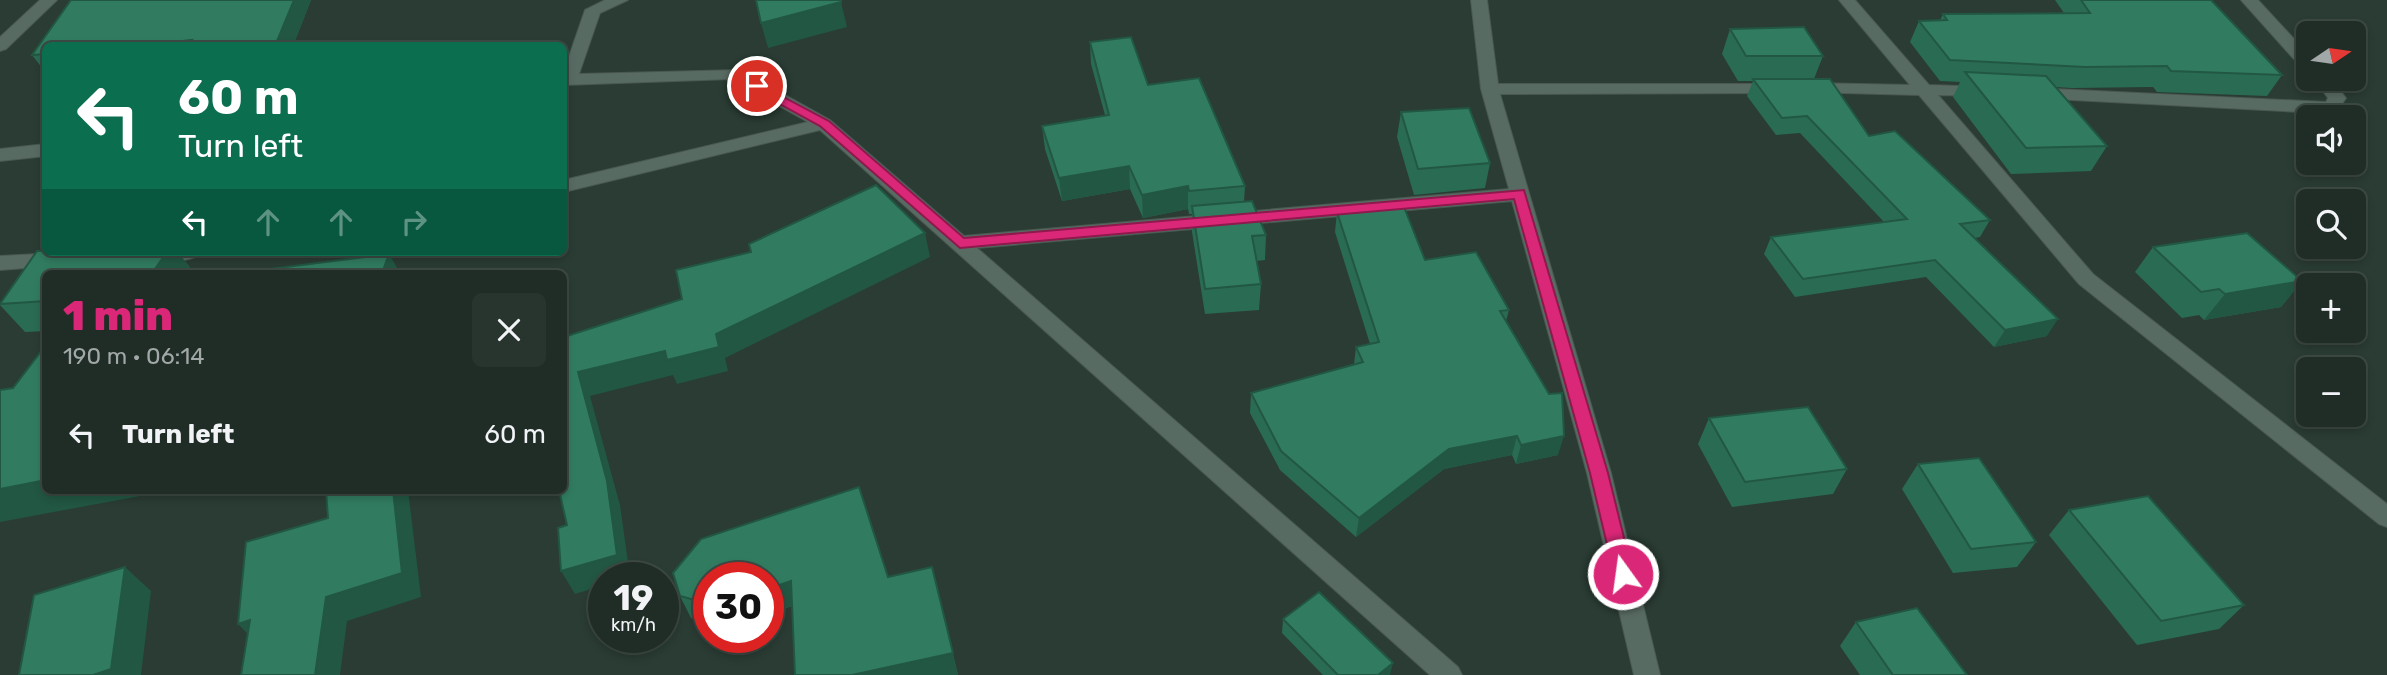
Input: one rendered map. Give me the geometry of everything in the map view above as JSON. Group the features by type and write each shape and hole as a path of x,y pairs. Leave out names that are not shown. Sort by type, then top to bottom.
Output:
{"street":[{"path":"0,46 49,0"},
{"path":"567,76 593,10 620,0"},
{"path":"1479,0 1490,89 1599,473 1647,675"},
{"path":"1847,0 2086,279 2387,517"},
{"path":"2249,0 2296,51"},
{"path":"567,79 734,74 824,124 1449,675"},
{"path":"1490,89 1922,88 2320,108 2332,106 2337,98 2331,91"},
{"path":"567,185 824,124"},
{"path":"0,155 42,150"},
{"path":"960,243 1519,194"},
{"path":"130,257 142,256"},
{"path":"0,263 78,259"}],"building":[{"path":"71,0 294,0 277,42 42,42 42,54 32,55"},
{"path":"756,0 841,0 841,2 761,23"},
{"path":"2081,0 2211,0 2282,75 2171,71 2167,66 2085,67 1950,60 1919,21 1947,20 1943,14 2090,13"},
{"path":"1804,27 1823,56 1746,56 1730,29"},
{"path":"1131,37 1148,85 1199,78 1245,186 1189,191 1188,186 1142,195 1129,166 1059,178 1042,126 1109,115 1090,42"},
{"path":"1965,72 2046,76 2107,146 2026,148"},
{"path":"1753,79 1830,79 1869,136 1895,131 1990,220 1960,224 2058,319 2005,330 1935,260 1803,279 1771,237 1907,219 1807,116 1782,118"},
{"path":"1469,108 1490,163 1418,169 1401,112"},
{"path":"876,185 925,233 716,334 719,347 667,360 665,351 578,372 607,481 617,555 561,571 558,528 567,525 560,494 567,494 567,336 682,299 676,270 751,252 749,244"},
{"path":"1252,201 1266,235 1252,236 1261,284 1205,289 1192,206"},
{"path":"1404,207 1425,260 1476,252 1509,310 1500,311 1549,394 1562,393 1564,436 1521,445 1517,436 1449,449 1359,518 1281,451 1251,393 1363,362 1356,347 1379,342 1337,212"},
{"path":"2247,233 2296,276 2296,282 2225,294 2219,289 2201,292 2153,247"},
{"path":"37,251 42,251 42,256 164,256 154,270 42,270 42,301 0,304"},
{"path":"373,256 388,256 383,270 262,270"},
{"path":"42,350 42,481 0,489 0,390 13,388"},
{"path":"1808,407 1847,469 1745,482 1709,418"},
{"path":"1979,458 2036,542 1971,549 1918,464"},
{"path":"859,487 888,577 932,567 953,653 852,675 795,675 791,581 784,583 784,562 693,562 693,600 680,596 679,566 701,539"},
{"path":"326,494 393,494 402,573 326,597 315,675 241,675 250,620 238,624 246,542 328,518"},
{"path":"2148,496 2244,605 2161,621 2069,510"},
{"path":"125,567 111,669 93,675 19,675 34,595"},
{"path":"1319,592 1393,663 1378,675 1338,675 1283,619"},
{"path":"1917,608 1967,675 1893,675 1856,622"}],"route":[{"path":"757,86 824,124 960,243 1519,194 1599,473 1623,574"}]}
